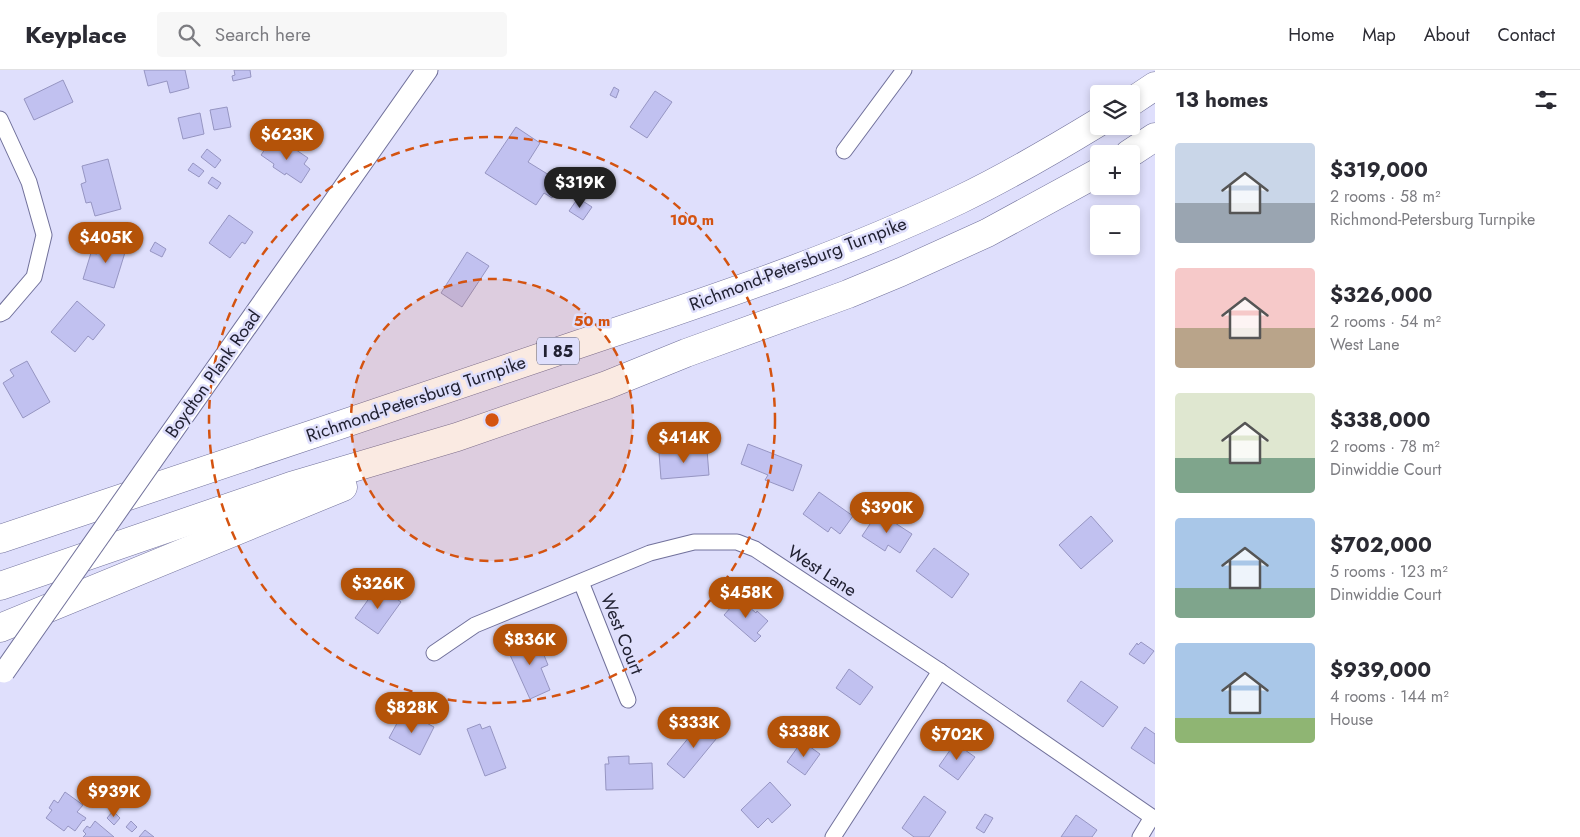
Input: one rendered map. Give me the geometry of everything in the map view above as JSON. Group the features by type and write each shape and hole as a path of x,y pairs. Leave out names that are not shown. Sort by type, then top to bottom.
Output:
{"highway":[{"path":"1140,96 1155,86"},
{"name":"Richmond-Petersburg Turnpike","path":"0,539 384,411 782,274 870,240 961,200 1028,164 1090,127"},
{"path":"1140,147 1155,137"},
{"path":"0,586 291,486 456,437 607,385 686,353 848,294 901,272 988,233 1090,177"},
{"path":"0,628 360,480 456,437"}],"main road":[{"name":"Boydton Plank Road","path":"2,675 427,70"}],"street":[{"path":"844,150 904,70"},
{"path":"0,119 29,182 44,235 34,277 4,312 0,314"},
{"name":"West Lane","path":"434,653 475,626 650,553 694,542 737,542 756,549 940,671 1154,818"},
{"name":"West Court","path":"581,582 628,700"},
{"path":"833,837 940,671"},
{"path":"1140,837 1154,818"}],"building":[{"path":"144,70 185,70 189,88 170,93 167,81 148,86"},
{"path":"234,70 250,70 251,77 233,81"},
{"path":"63,80 73,102 34,120 24,99"},
{"path":"614,87 619,90 616,98 610,95"},
{"path":"655,91 672,102 647,138 630,127"},
{"path":"227,107 231,127 214,130 210,110"},
{"path":"200,113 204,134 183,139 178,118"},
{"path":"516,127 540,143 528,162 549,175 547,178 559,187 552,198 544,193 536,205 485,173"},
{"path":"283,141 308,158 304,164 310,169 301,183 273,167 274,164 261,155 270,142 279,148"},
{"path":"207,149 221,160 215,168 201,157"},
{"path":"108,159 121,209 95,216 91,202 86,203 81,184 86,182 82,166"},
{"path":"193,163 204,171 199,177 188,170"},
{"path":"212,177 221,183 217,189 208,183"},
{"path":"578,198 592,207 583,220 569,211"},
{"path":"229,215 253,232 245,244 242,242 230,258 209,243"},
{"path":"101,238 127,246 114,288 83,279 91,253 97,254"},
{"path":"155,242 166,249 162,257 150,251"},
{"path":"467,252 489,266 462,307 441,293"},
{"path":"77,301 105,325 93,340 88,336 75,352 51,332"},
{"path":"27,361 50,402 23,418 3,383 14,376 10,370"},
{"path":"748,444 802,465 793,491 765,480 768,475 741,464"},
{"path":"707,450 709,475 661,479 659,453"},
{"path":"819,492 853,516 840,534 831,527 828,532 803,514"},
{"path":"878,512 912,534 900,553 888,545 885,551 862,536"},
{"path":"1091,516 1113,541 1081,569 1059,545"},
{"path":"934,548 969,574 952,598 916,571"},
{"path":"378,586 401,602 378,634 355,618"},
{"path":"739,598 768,621 757,633 761,636 755,642 724,615"},
{"path":"527,637 529,642 537,638 548,665 541,668 550,690 530,699 506,646"},
{"path":"1141,642 1154,651 1144,664 1129,654 1137,643 1138,645"},
{"path":"849,669 873,687 860,705 836,688"},
{"path":"1081,681 1118,707 1103,727 1067,701"},
{"path":"402,714 419,723 421,720 434,727 420,755 389,738"},
{"path":"704,719 721,733 684,778 667,764"},
{"path":"480,724 482,729 490,726 506,768 485,776 467,729"},
{"path":"1145,727 1155,734 1155,764 1131,748"},
{"path":"802,741 820,754 805,775 787,762"},
{"path":"955,743 975,757 958,780 939,766"},
{"path":"629,756 629,764 652,763 653,789 606,790 605,764 609,764 608,757"},
{"path":"770,782 791,805 772,823 768,818 758,828 741,810"},
{"path":"65,792 83,805 77,812 86,818 75,831 68,826 64,831 46,818 52,810 49,808 54,800 58,803"},
{"path":"924,796 946,812 929,837 914,837 902,828"},
{"path":"113,811 120,818 114,825 107,818"},
{"path":"985,814 993,818 984,833 976,828"},
{"path":"1076,815 1097,830 1092,837 1061,837"},
{"path":"95,821 114,837 83,837 86,834 83,831 87,826 90,828"},
{"path":"131,821 137,827 132,832 126,827"},
{"path":"145,830 154,837 139,837"}]}
